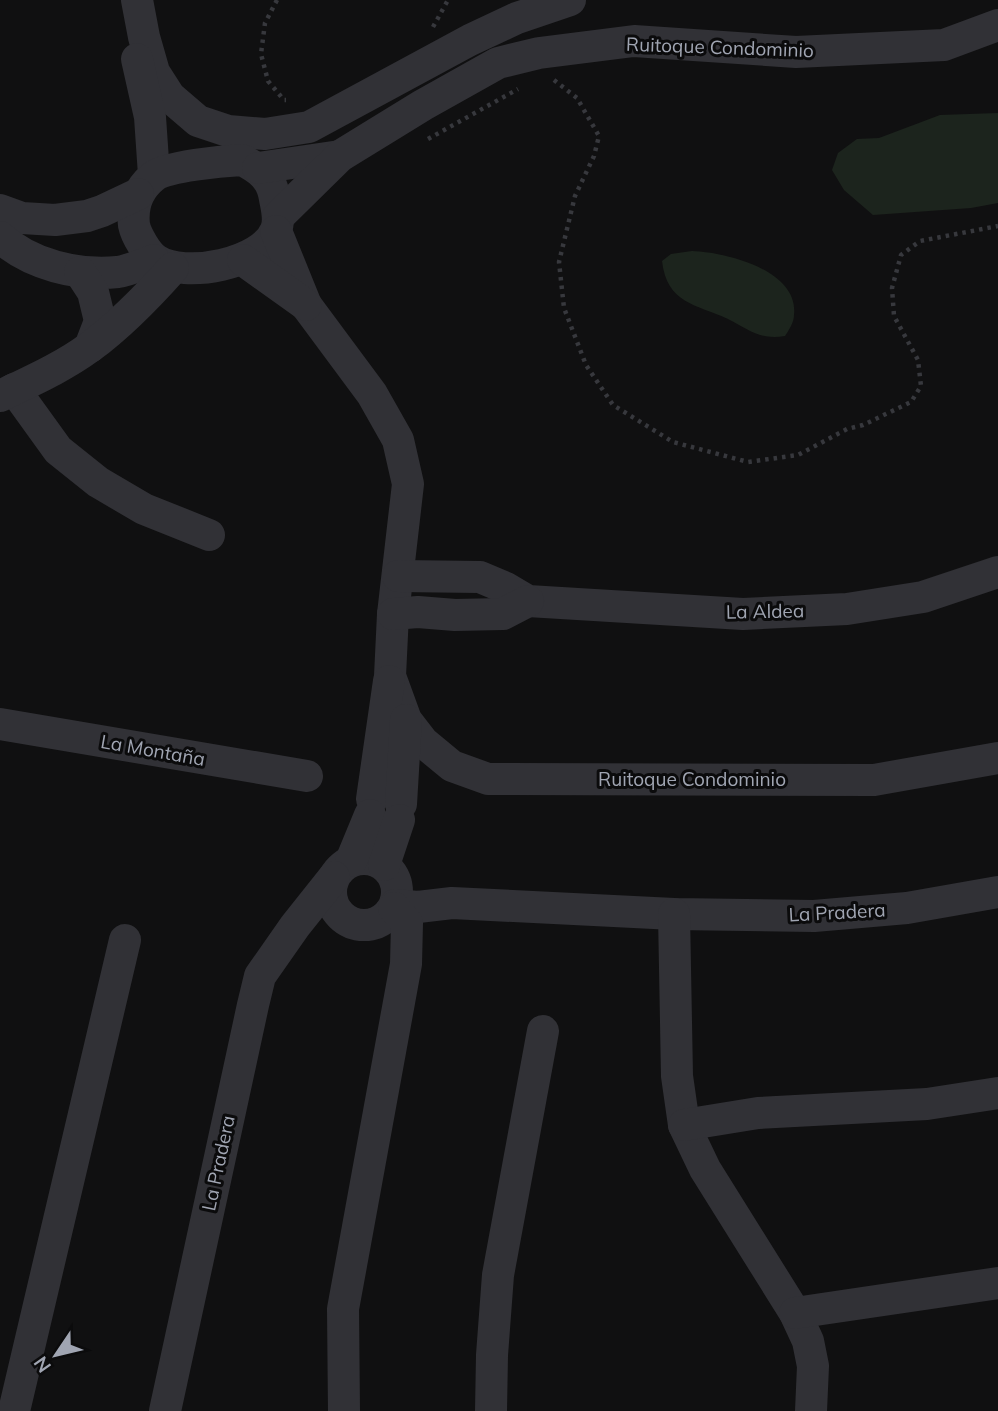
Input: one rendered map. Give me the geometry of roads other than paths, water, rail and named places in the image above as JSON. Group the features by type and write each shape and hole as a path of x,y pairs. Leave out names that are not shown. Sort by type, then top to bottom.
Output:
{"street":[{"path":"123,0 150,117 146,185 133,214 136,234 164,264 149,295 90,347 40,378 7,393 58,450 98,482 144,509 209,535"},
{"path":"137,0 154,72 170,97 198,121 228,131 265,134 309,127 470,40 517,18 570,0"},
{"name":"Ruitoque Condominio","path":"0,237 36,261 80,272 120,272 164,264 201,268 243,260 264,246 277,224 340,156 498,63 539,53 634,41 796,52 944,45 998,25"},
{"name":"Ruitoque Condominio","path":"142,78 168,116 224,161"},
{"name":"Ruitoque Condominio","path":"258,168 340,156"},
{"name":"Ruitoque Condominio","path":"0,210 22,218 55,220 94,214 146,185 193,165 224,161 242,160 258,168 274,187 277,224 306,305 372,394 398,440 408,484 393,614 385,809"},
{"name":"Ruitoque Condominio","path":"243,260 306,305"},
{"path":"80,272 93,292 100,321 90,347"},
{"name":"La Aldea","path":"398,576 480,577 528,601 743,614 847,609 923,597 998,572"},
{"name":"La Aldea","path":"393,614 503,614 528,601"},
{"name":"Ruitoque Condominio","path":"390,676 406,720 423,742 452,766 488,779 874,780 998,758"},
{"name":"Ruitoque Condominio","path":"385,809 406,720"},
{"name":"La Montaña","path":"0,724 307,776"},
{"path":"344,1411 343,1309 407,964 407,923 389,912 398,896 395,878 387,868 385,809"},
{"name":"La Pradera","path":"385,809 331,887 331,897 340,915 357,925 368,925 389,912 452,903 674,914 814,916 907,908 998,891"},
{"path":"343,869 362,859 374,860 412,877 452,903"},
{"name":"La Pradera","path":"165,1411 260,976 295,926 343,869"},
{"path":"674,914 677,1076 684,1125 705,1169 795,1313 808,1340 813,1366 811,1411"},
{"name":"La Pradera","path":"295,926 340,915"},
{"path":"14,1411 125,940"},
{"path":"491,1411 498,1275 543,1031"},
{"path":"684,1125 758,1113 927,1104 998,1093"},
{"path":"795,1313 998,1283"}]}
